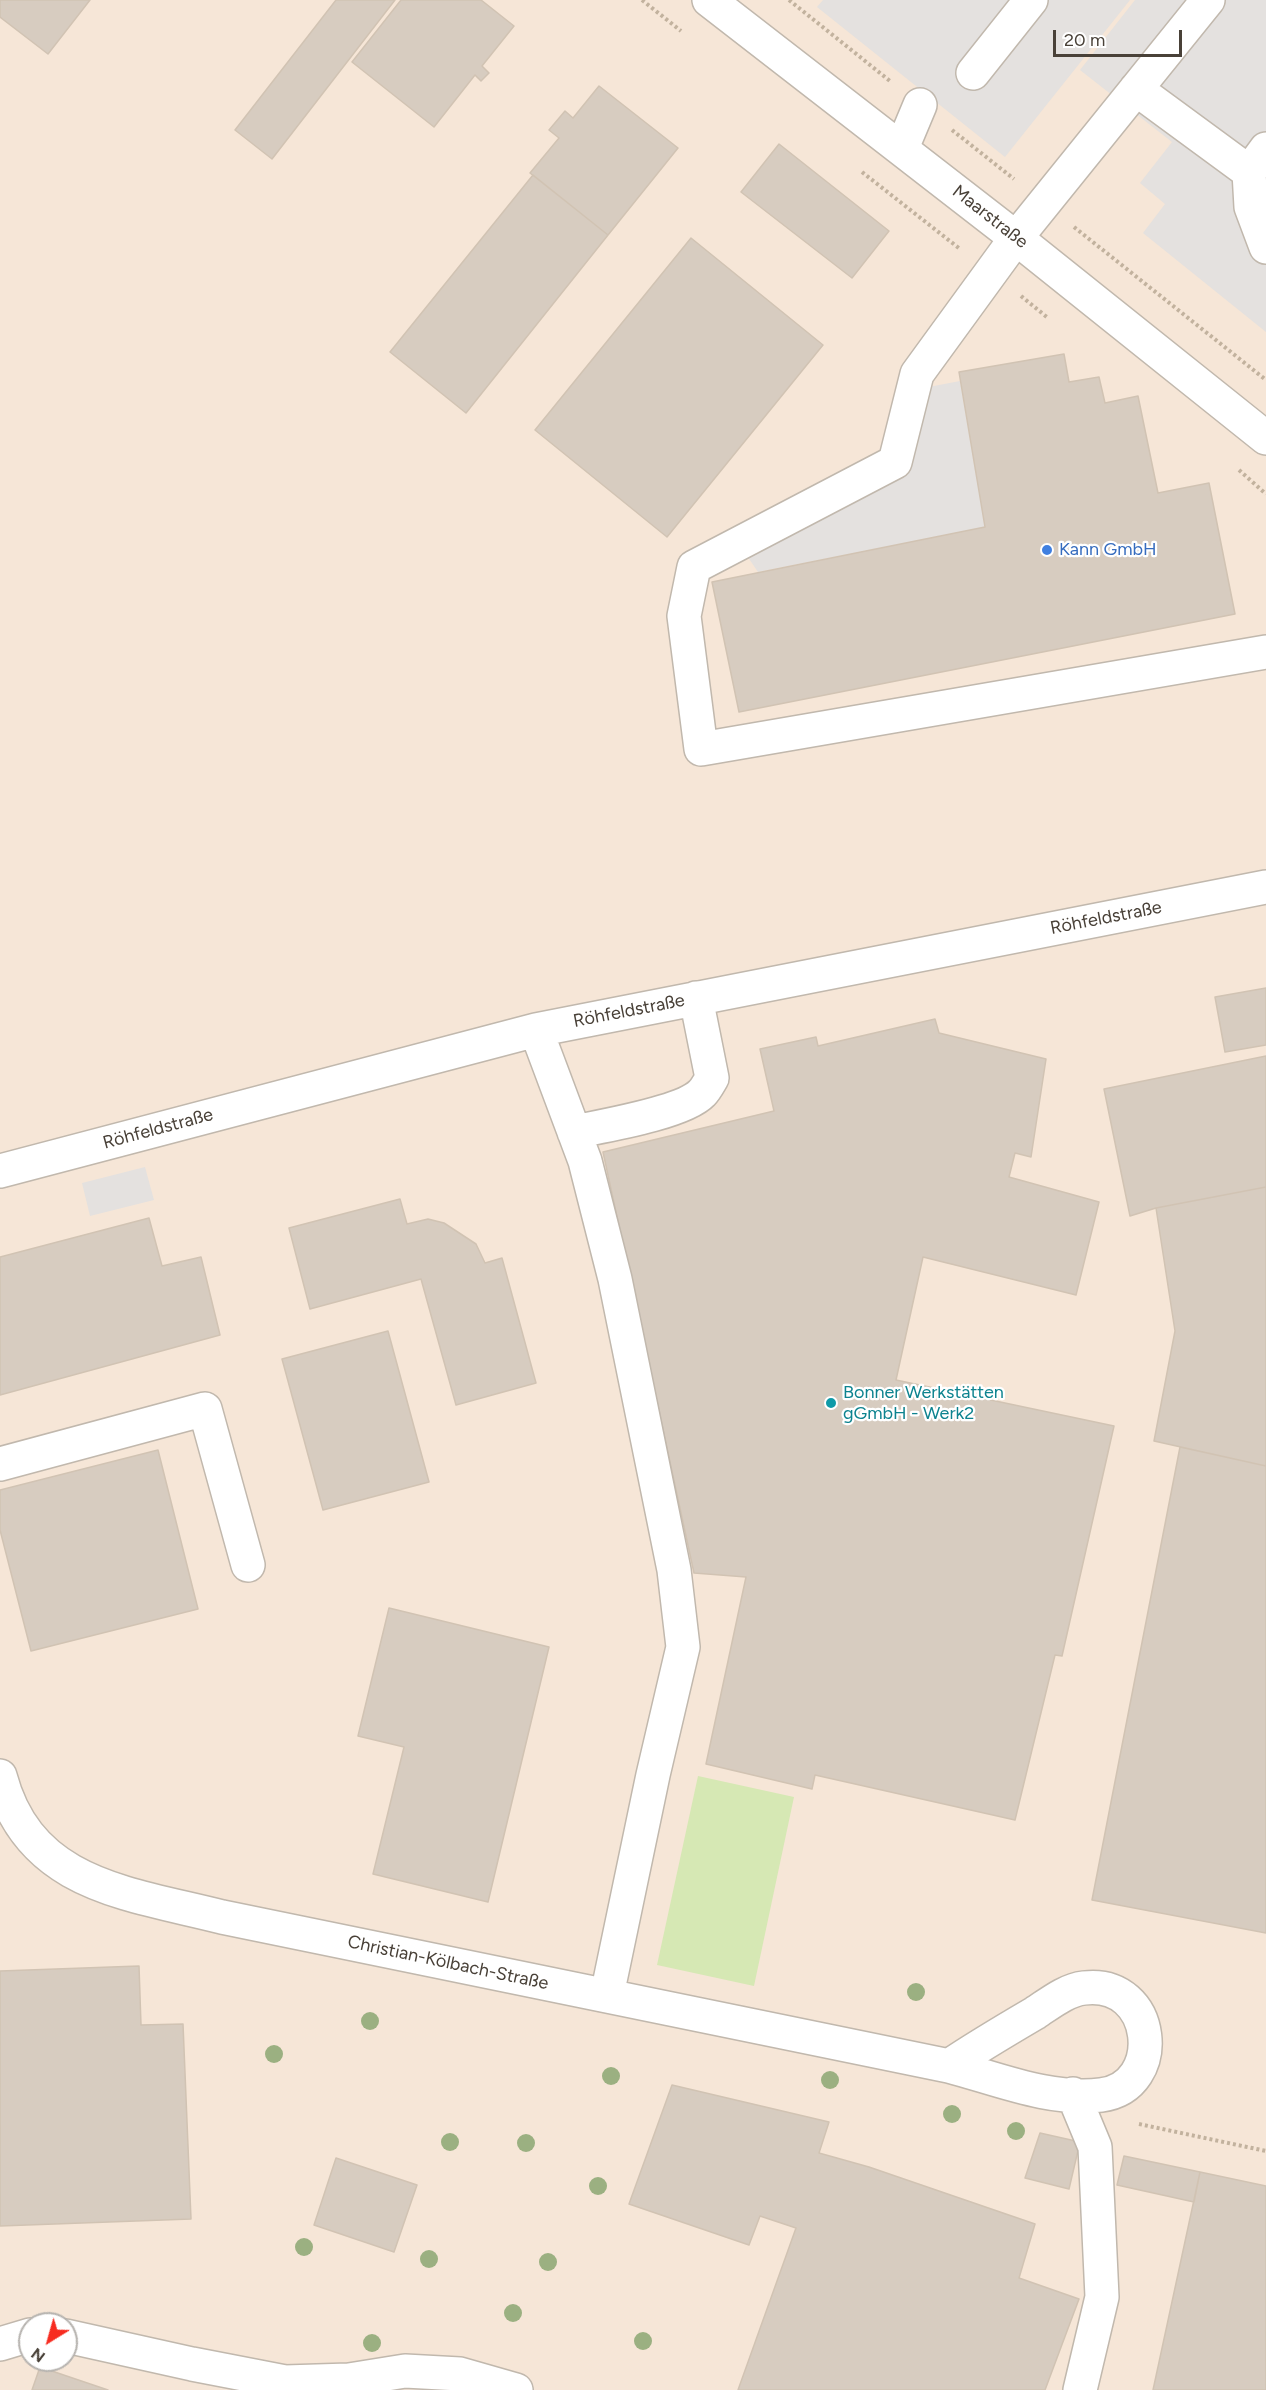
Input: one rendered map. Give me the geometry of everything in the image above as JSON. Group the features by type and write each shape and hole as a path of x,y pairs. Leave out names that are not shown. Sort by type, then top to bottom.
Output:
{"street":[{"name":"Maarstraße","path":"709,0 902,148 1266,438"},
{"path":"972,73 1031,0"},
{"path":"1203,2 1016,238 917,374 895,462 694,567 684,616 701,749 1266,652"},
{"path":"1136,89 1257,161 1251,207 1266,247"},
{"path":"902,148 920,105"},
{"name":"Röhfeldstraße","path":"0,1171 536,1030 1266,887"},
{"path":"574,1132 663,1112 702,1094 712,1078 696,998"},
{"path":"536,1030 585,1161 615,1279 674,1570 683,1647 652,1775 607,1995"},
{"path":"0,1464 205,1409 248,1565"},
{"name":"Christian-Kölbach-Straße","path":"0,1776 4,1792 23,1827 47,1856 71,1872 111,1888 222,1917 949,2066 1078,2103 1120,2088 1134,2077 1143,2060 1147,2042 1143,2023 1136,2010 1121,1996 1099,1987 1081,1988 1064,1995 949,2066"},
{"path":"1078,2103 1095,2147 1102,2297 1080,2390"},
{"path":"0,2344 18,2339"},
{"path":"78,2339 285,2382 349,2380 405,2371 460,2374 516,2390"}],"path":[{"path":"642,0 688,36"},
{"path":"789,0 1266,380"},
{"path":"853,165 1056,324"},
{"path":"1232,464 1266,494"},
{"path":"1078,2103 1266,2151"}],"shaded area":[{"path":"0,0 1266,0 1266,2390 0,2390"},
{"path":"823,0 1130,0 1005,157 817,7"},
{"path":"1135,0 1266,0 1266,332 1143,233 1165,204 1140,183 1172,142 1080,70"},
{"path":"960,381 985,527 758,572 739,544 895,462 913,390"},
{"path":"145,1167 154,1200 90,1216 82,1183"}],"green space":[{"path":"698,1776 794,1797 754,1986 657,1965"}],"building":[{"path":"0,0 90,0 48,54 0,17"},
{"path":"336,0 395,0 272,159 235,130"},
{"path":"401,0 481,0 514,26 482,66 489,73 481,81 475,75 434,127 352,62"},
{"path":"599,86 678,148 608,235 530,173 559,138 549,130 565,111 573,118"},
{"path":"779,144 889,231 852,278 741,192"},
{"path":"533,175 608,235 466,413 390,352"},
{"path":"691,238 823,345 667,537 535,430"},
{"name":"Kann GmbH","path":"1064,354 1069,382 1099,377 1105,403 1138,396 1158,493 1209,483 1235,614 739,712 712,582 985,527 959,372"},
{"path":"1266,988 1266,1045 1225,1052 1215,997"},
{"name":"Bonner Werkstätten gGmbH - Werk2","path":"935,1019 939,1033 1046,1059 1031,1157 1015,1153 1009,1177 1099,1202 1076,1295 923,1257 896,1380 1114,1426 1062,1656 1055,1655 1015,1820 815,1775 812,1789 706,1764 746,1577 694,1573 603,1152 774,1111 760,1049 816,1037 818,1046"},
{"path":"1266,1056 1266,1187 1156,1208 1130,1216 1104,1089"},
{"path":"1266,1187 1266,1466 1154,1441 1175,1331 1156,1208"},
{"path":"400,1199 407,1224 428,1219 444,1223 476,1244 485,1263 502,1258 536,1383 456,1405 421,1279 310,1309 289,1228"},
{"path":"149,1218 162,1266 201,1257 220,1335 0,1395 0,1257"},
{"path":"388,1331 429,1482 323,1510 282,1359"},
{"path":"1180,1447 1266,1466 1266,1933 1092,1900"},
{"path":"158,1450 198,1609 31,1651 0,1530 0,1490"},
{"path":"389,1608 549,1647 488,1902 373,1874 404,1747 358,1736"},
{"path":"139,1966 141,2025 183,2024 191,2219 0,2226 0,1971"},
{"path":"672,2085 829,2122 819,2153 869,2167 1035,2224 1019,2278 1079,2299 1045,2390 738,2390 796,2228 760,2216 749,2245 629,2204"},
{"path":"1040,2133 1080,2142 1069,2189 1025,2178"},
{"path":"1124,2156 1200,2172 1194,2202 1117,2185"},
{"path":"336,2158 417,2185 394,2252 314,2225"},
{"path":"1200,2172 1266,2186 1266,2390 1153,2390"},
{"path":"38,2372 55,2372 108,2390 32,2390"}],"place":[{"name":"Kann GmbH","path":"1047,550"},
{"name":"Bonner Werkstätten gGmbH - Werk2","path":"831,1403"}]}
